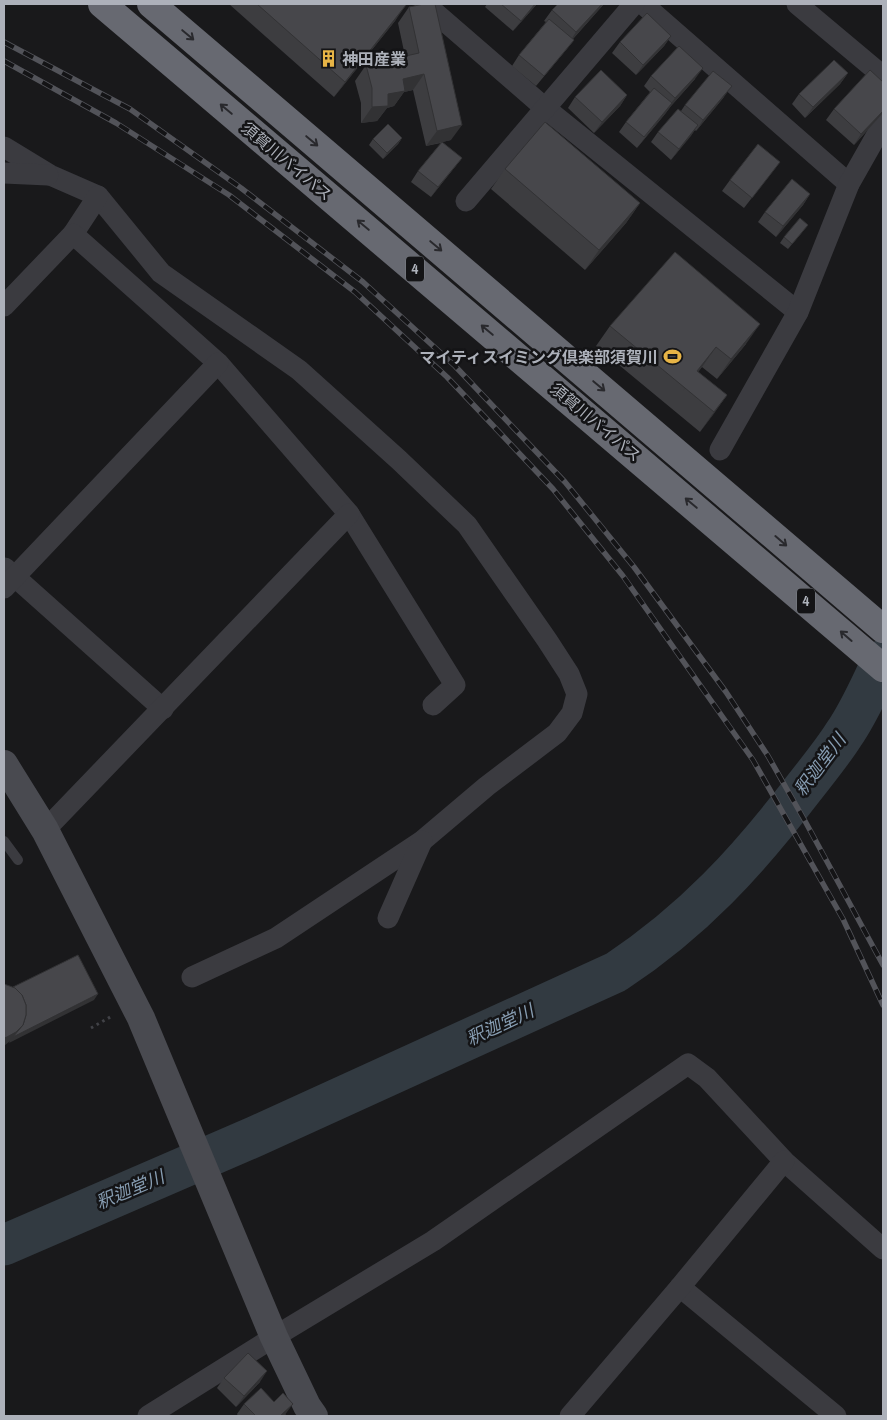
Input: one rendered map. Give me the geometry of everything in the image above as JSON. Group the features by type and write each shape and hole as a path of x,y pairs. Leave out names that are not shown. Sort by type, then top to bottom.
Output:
{"highway":[{"name":"須賀川バイパス","path":"102,4 729,535 883,668"},
{"name":"須賀川バイパス","path":"151,4 883,629"}],"street":[{"path":"425,4 545,108 798,312"},
{"path":"466,201 634,4"},
{"path":"643,4 849,184"},
{"path":"797,4 883,76"},
{"path":"720,450 798,312 849,184 883,124"},
{"path":"4,147 50,175 98,196 161,273 299,370 399,460 467,525 569,674 577,694 572,713 557,733 422,840 276,938 192,977"},
{"path":"4,173 50,175"},
{"path":"4,306 73,234 98,196"},
{"path":"73,234 218,364 349,514 455,685 432,705"},
{"path":"163,709 7,577 218,364"},
{"path":"45,830 349,514"},
{"path":"4,764 45,830 140,1018 274,1337 307,1406 314,1416"},
{"path":"388,918 422,840"},
{"path":"148,1416 274,1337 434,1241 688,1064 707,1078 784,1161 883,1249"},
{"path":"570,1416 784,1161"},
{"path":"680,1287 836,1416"}],"lane":[{"path":"4,841 18,860"}],"path":[{"path":"91,1028 112,1016"}],"building":[{"name":"神田産業","path":"257,4 404,4 406,5 345,82"},
{"path":"435,4 462,125 437,131 424,74 403,79 405,91 388,94 388,106 372,107 372,88 366,65 419,53 409,7"},
{"path":"501,4 535,4 521,21"},
{"path":"558,4 602,4 576,32 552,10"},
{"path":"647,13 671,36 643,65 620,42"},
{"path":"549,19 574,40 544,76 519,55"},
{"path":"679,46 703,68 675,98 651,76"},
{"path":"834,60 848,73 813,107 799,94"},
{"path":"601,70 627,95 602,122 575,97"},
{"path":"870,70 883,82 883,111 861,134 834,109"},
{"path":"713,71 732,86 703,120 685,105"},
{"path":"654,88 672,103 644,137 626,122"},
{"path":"678,109 698,125 679,149 658,132"},
{"path":"545,122 640,203 599,250 505,169"},
{"path":"388,124 402,138 387,153 373,139"},
{"path":"442,142 462,158 438,187 418,171"},
{"path":"758,144 780,162 752,198 730,180"},
{"path":"792,179 810,194 783,226 765,212"},
{"path":"800,218 808,225 792,244 784,237"},
{"name":"マイティスイミング倶楽部須賀川","path":"675,252 760,324 731,359 716,347 697,371 727,395 714,412 610,326"},
{"path":"78,955 98,994 13,1037 23,1025 26,1005 22,995 13,987"},
{"path":"4,984 15,988 22,995 26,1005 26,1015 23,1025 16,1032 4,1038"},
{"path":"248,1353 267,1371 244,1396 224,1378"},
{"path":"261,1388 274,1402 283,1393 293,1404 280,1416 256,1416 244,1404"}],"waterway":[{"name":"釈迦堂川","path":"4,1245 256,1136 616,972 670,932 740,866 782,816 839,741 860,707 883,660"}],"railway":[{"path":"4,42 130,109 241,188 363,282 455,366 565,482 634,567 726,692 768,756 883,965"},
{"path":"4,61 116,123 229,195 355,292 447,377 553,489 623,576 753,760 843,919 883,1005"}],"place":[{"name":"神田産業","path":"328,59"},
{"name":"マイティスイミング倶楽部須賀川","path":"672,357"}]}
